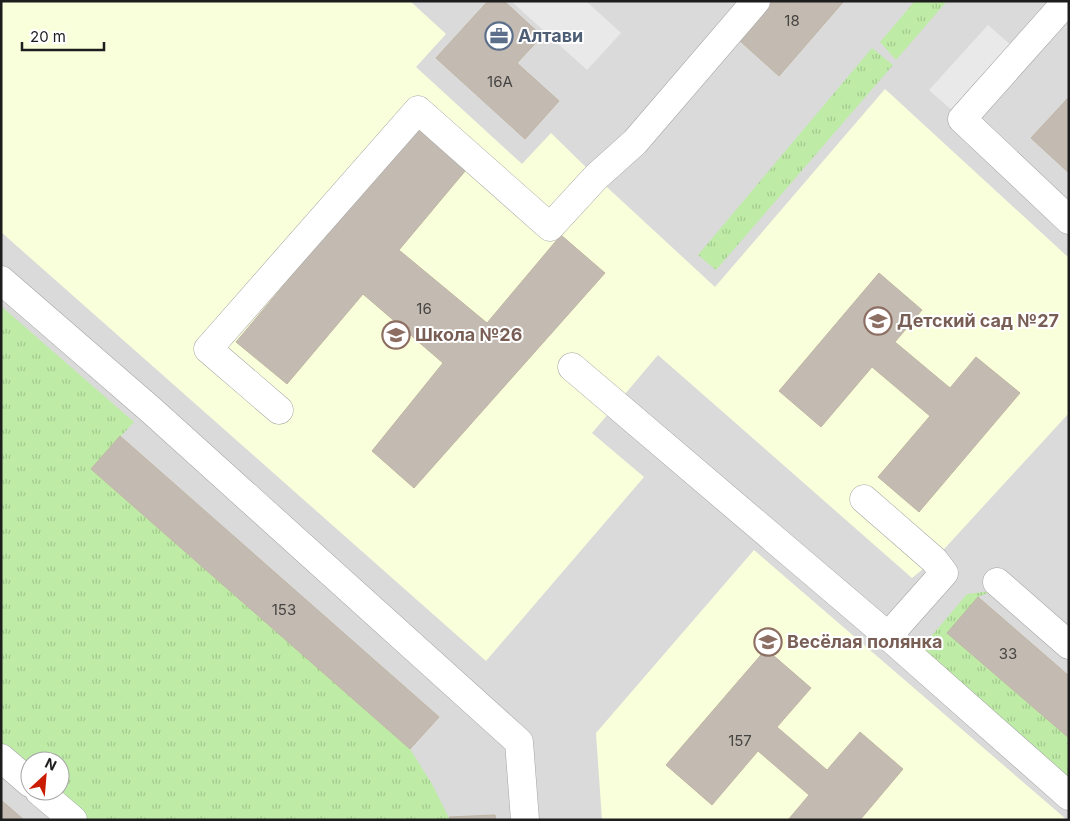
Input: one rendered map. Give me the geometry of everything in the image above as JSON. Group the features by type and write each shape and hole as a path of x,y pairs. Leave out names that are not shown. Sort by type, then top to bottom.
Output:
{"lane":[{"path":"279,410 208,349 418,110 550,227 596,177 635,142 756,1"},
{"path":"1068,1 962,119 1069,220"},
{"path":"1,280 151,410 519,742 525,820"},
{"path":"572,367 888,636 1069,796"},
{"path":"864,499 934,560 944,573 888,636"},
{"path":"997,582 1069,645"},
{"path":"1,758 20,774"},
{"path":"50,801 72,820"}],"shaded area":[{"path":"1,1 1069,1 1069,820 1,820"},
{"name":"Школа №26","path":"1,1 410,1 446,34 416,67 522,164 551,133 715,287 885,89 1069,258 1069,413 934,560 912,578 658,355 592,433 644,477 486,661 1,232"},
{"path":"511,1 586,1 621,33 587,70"},
{"path":"988,25 1020,53 962,119 929,90"},
{"name":"Весёлая полянка","path":"754,550 1067,820 602,820 596,733"}],"green space":[{"path":"915,1 947,1 896,60 880,42"},
{"path":"872,48 893,65 716,270 698,255"},
{"path":"1,306 134,422 91,469 410,749 432,784 450,820 73,820 64,801 70,801 70,751 20,751 20,774 1,758"},
{"path":"992,591 978,597 947,633 1069,738 1069,783 918,652 967,594"}],"building":[{"path":"488,1 504,1 542,36 517,63 559,101 525,139 436,58"},
{"path":"773,1 844,1 779,76 739,40"},
{"path":"1069,97 1069,173 1031,138"},
{"path":"421,122 471,164 399,250 487,323 561,235 605,273 414,488 372,451 443,363 363,294 287,384 236,342"},
{"path":"879,273 922,310 895,342 950,388 976,357 1020,393 919,512 878,477 930,416 872,367 821,427 779,391"},
{"path":"120,436 439,717 410,749 91,469"},
{"path":"978,597 1069,676 1069,738 947,633"},
{"path":"766,649 811,688 777,727 827,770 860,732 903,769 860,820 788,820 809,795 758,751 712,805 666,765"},
{"path":"1,800 24,820 1,820"},
{"path":"495,815 496,820 450,820 449,817"}],"place":[{"name":"Алтави","path":"499,36"},
{"name":"Детский сад №27","path":"878,321"},
{"name":"Школа №26","path":"396,335"},
{"name":"Весёлая полянка","path":"768,642"}]}
